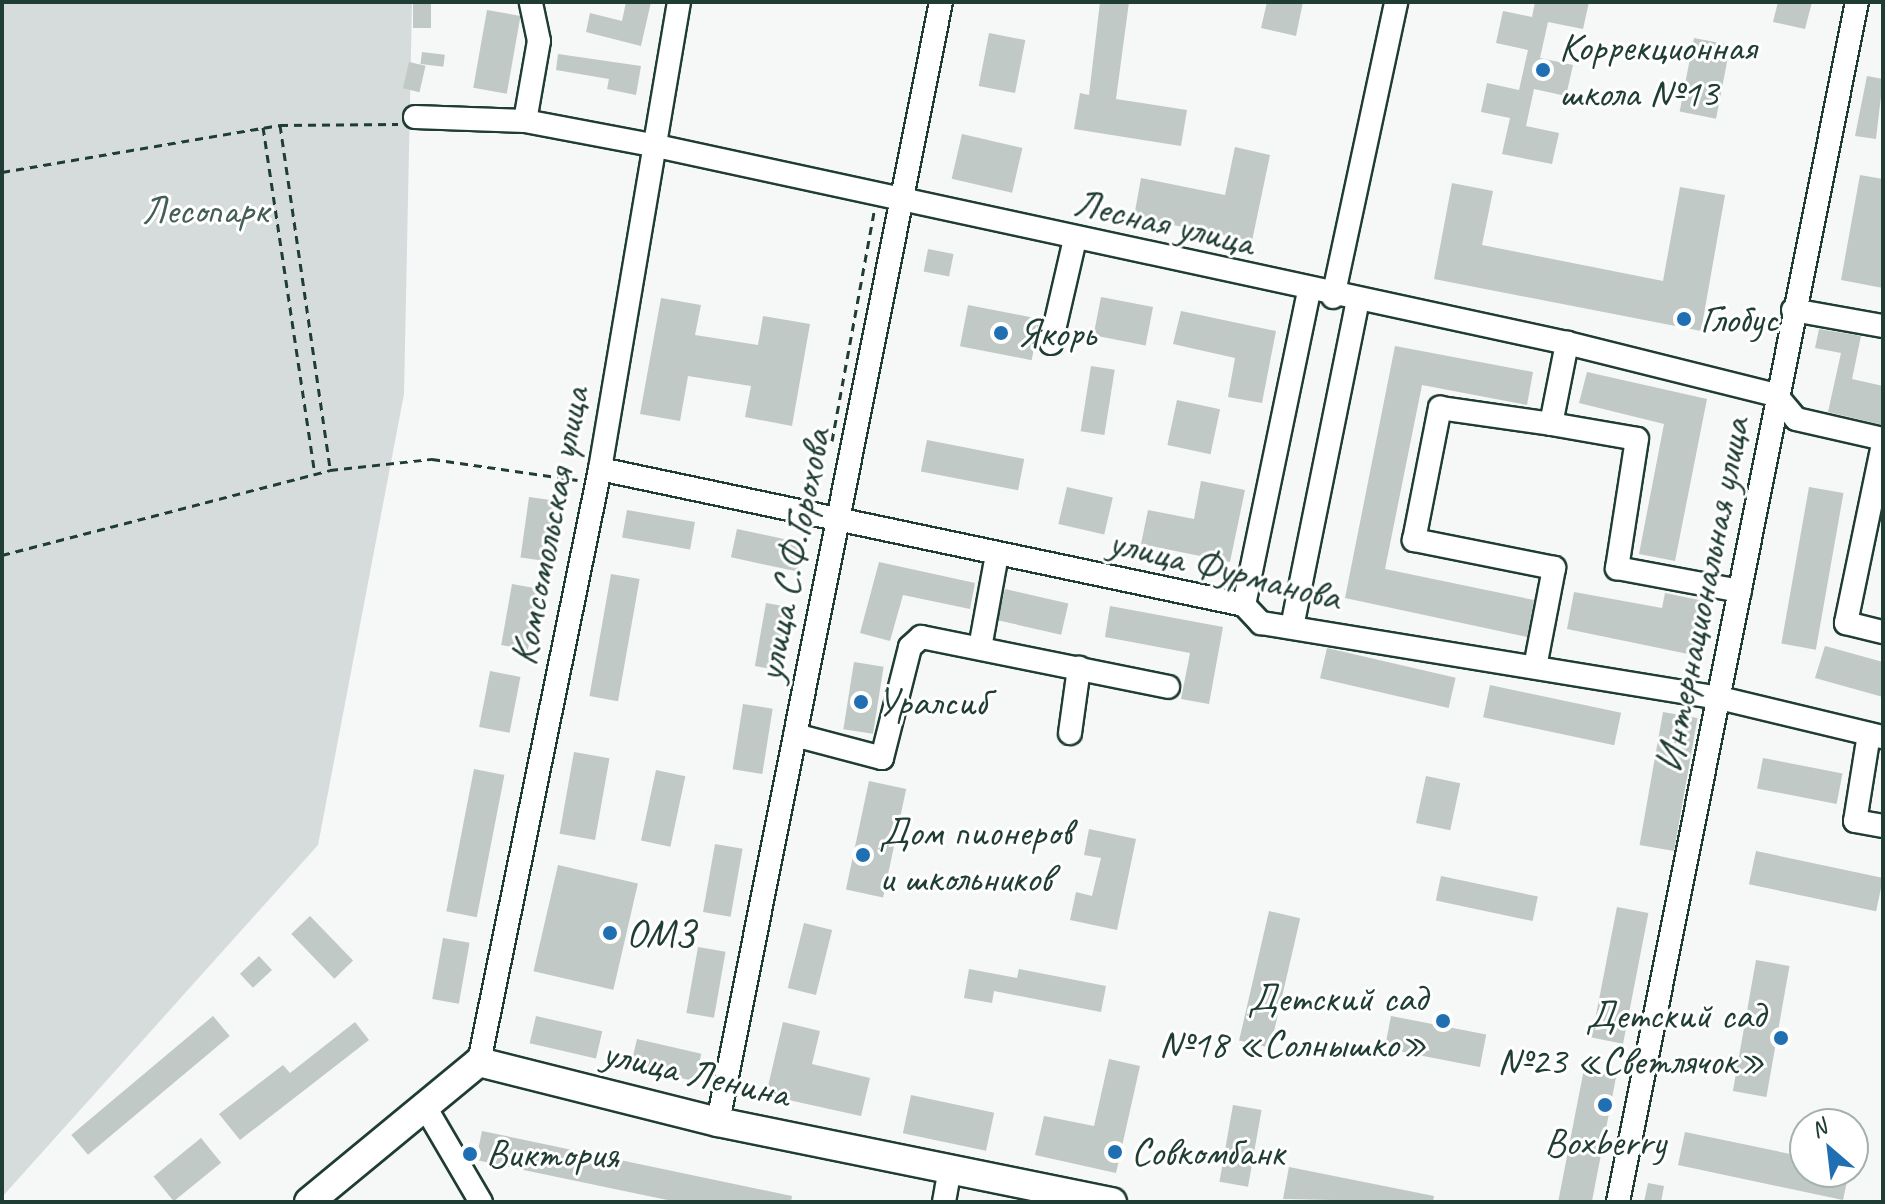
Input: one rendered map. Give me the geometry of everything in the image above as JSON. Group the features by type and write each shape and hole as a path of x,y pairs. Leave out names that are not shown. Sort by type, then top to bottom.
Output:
{"main road":[{"path":"309,1202 479,1062"},
{"name":"улица Ленина","path":"479,1062 718,1122 1112,1202"}],"street":[{"path":"525,121 539,41 531,2"},
{"name":"Комсомольская улица","path":"479,1062 598,476 652,145 679,2"},
{"name":"улица С.Ф.Горохова","path":"718,1122 899,200 941,2"},
{"path":"1333,297 1396,2"},
{"name":"Интернациональная улица","path":"1618,1202 1720,698 1776,395 1857,2"},
{"name":"Лесная улица","path":"415,120 525,121 652,145 1333,297 1567,343 1776,395 1796,419 1883,441"},
{"path":"1051,343 1075,239"},
{"path":"1244,605 1309,291"},
{"path":"1292,627 1358,301"},
{"path":"1793,310 1883,326"},
{"path":"1551,424 1567,343"},
{"path":"1535,667 1554,568 1414,540 1440,408 1637,439 1617,568 1740,591"},
{"path":"1883,441 1846,623 1883,632"},
{"name":"улица Фурманова","path":"598,476 1244,605 1261,623 1720,698 1876,735"},
{"path":"980,648 997,554"},
{"path":"795,735 879,760 912,642 926,637 1168,687"},
{"path":"1070,733 1079,668"},
{"path":"1876,735 1855,821 1883,826"},
{"path":"424,1105 481,1202"},
{"path":"944,1202 950,1169"}],"path":[{"path":"2,172 263,127 415,120"},
{"path":"280,125 330,470"},
{"path":"263,127 315,475"},
{"path":"2,555 330,470 432,459 598,476"}],"green space":[{"name":"Лесопарк","path":"2,2 412,2 404,394 318,845 2,1197"}],"building":[{"path":"413,2 431,2 431,28 413,28"},
{"path":"626,2 651,2 641,46 586,32 590,13 622,21"},
{"path":"1100,2 1129,2 1116,99 1187,110 1181,146 1074,129 1080,93 1089,95"},
{"path":"1267,2 1303,2 1296,36 1261,28"},
{"path":"1535,2 1589,2 1583,29 1548,22 1540,58 1573,65 1566,96 1534,89 1526,126 1559,133 1552,164 1502,154 1510,118 1481,112 1487,83 1519,90 1528,50 1496,43 1503,11 1532,17"},
{"path":"1778,2 1812,2 1805,29 1773,22"},
{"path":"487,10 520,16 507,94 473,88"},
{"path":"989,33 1025,40 1015,93 979,86"},
{"path":"1694,38 1730,45 1716,119 1680,112"},
{"path":"422,52 445,55 443,67 421,64"},
{"path":"558,54 641,66 636,95 607,89 609,79 556,70"},
{"path":"409,62 426,66 419,92 403,88"},
{"path":"1867,76 1883,79 1876,139 1855,136"},
{"path":"962,134 1022,148 1012,193 952,179"},
{"path":"1235,147 1270,155 1252,241 1134,217 1141,178 1225,195"},
{"path":"1860,175 1883,179 1883,288 1841,280"},
{"path":"1452,183 1493,191 1482,245 1663,281 1680,187 1725,195 1701,331 1434,279"},
{"path":"928,249 954,254 949,277 924,272"},
{"path":"1101,297 1153,307 1146,345 1094,335"},
{"path":"661,298 701,305 695,335 758,345 763,316 810,324 792,426 745,417 751,386 688,376 680,421 640,414"},
{"path":"968,305 1040,319 1032,360 960,346"},
{"path":"1181,311 1276,331 1262,403 1228,397 1235,358 1173,344"},
{"path":"1819,329 1861,336 1852,379 1883,386 1883,425 1828,412 1841,353 1815,348"},
{"path":"1395,346 1533,372 1527,405 1422,385 1385,569 1534,600 1527,637 1345,598"},
{"path":"1091,366 1115,370 1104,435 1081,431"},
{"path":"1587,372 1707,399 1675,561 1639,554 1664,424 1579,403"},
{"path":"1177,400 1220,409 1210,454 1167,445"},
{"path":"927,440 1024,459 1018,490 921,471"},
{"path":"1201,481 1245,490 1230,562 1141,544 1148,510 1194,519"},
{"path":"1067,487 1113,498 1104,535 1058,524"},
{"path":"1809,487 1843,493 1816,650 1781,644"},
{"path":"529,497 556,501 547,561 521,557"},
{"path":"627,510 695,522 690,550 622,538"},
{"path":"737,529 804,543 797,572 731,557"},
{"path":"879,562 975,583 970,609 903,595 890,641 860,633"},
{"path":"611,574 640,579 618,701 589,696"},
{"path":"512,584 539,589 528,650 501,645"},
{"path":"1005,589 1068,604 1061,635 998,620"},
{"path":"1574,592 1662,608 1665,593 1704,601 1693,655 1567,629"},
{"path":"766,603 795,608 783,671 755,666"},
{"path":"1110,606 1223,627 1209,704 1181,699 1190,653 1105,637"},
{"path":"1825,646 1883,662 1883,697 1815,678"},
{"path":"1327,648 1456,678 1449,708 1320,678"},
{"path":"854,662 884,667 873,734 843,729"},
{"path":"490,671 520,677 510,733 479,727"},
{"path":"1490,685 1621,713 1614,745 1483,717"},
{"path":"743,704 773,709 762,774 733,769"},
{"path":"1663,712 1697,718 1674,851 1640,845"},
{"path":"574,752 609,758 595,840 560,834"},
{"path":"1763,758 1843,773 1837,804 1757,788"},
{"path":"474,769 504,775 477,917 446,911"},
{"path":"656,770 685,776 670,847 641,840"},
{"path":"1426,776 1460,783 1450,830 1416,823"},
{"path":"869,781 906,789 883,897 846,890"},
{"path":"1089,829 1136,839 1117,930 1070,920 1076,892 1092,896 1101,858 1084,855"},
{"path":"715,844 743,849 731,917 703,912"},
{"path":"1756,851 1883,878 1876,911 1749,884"},
{"path":"558,865 638,883 613,990 533,971"},
{"path":"1441,876 1538,897 1533,921 1436,900"},
{"path":"1617,907 1648,913 1623,1044 1592,1038"},
{"path":"1269,911 1300,918 1270,1048 1239,1041"},
{"path":"310,916 353,961 334,979 291,934"},
{"path":"804,923 832,930 816,995 788,988"},
{"path":"443,938 470,943 459,1004 432,999"},
{"path":"698,947 726,952 714,1018 686,1013"},
{"path":"259,956 272,970 253,988 240,974"},
{"path":"1756,960 1789,966 1766,1097 1733,1091"},
{"path":"969,969 1017,978 1019,969 1106,986 1101,1012 994,991 992,1003 964,998"},
{"path":"213,1016 230,1036 88,1155 71,1135"},
{"path":"536,1016 602,1031 596,1059 530,1043"},
{"path":"1391,1016 1486,1035 1480,1067 1385,1048"},
{"path":"355,1022 369,1040 240,1140 219,1114 283,1065 290,1073"},
{"path":"783,1022 820,1031 812,1064 870,1078 861,1116 766,1095"},
{"path":"637,1039 701,1054 695,1081 631,1066"},
{"path":"1109,1059 1140,1066 1116,1173 1035,1155 1044,1116 1094,1126"},
{"path":"1584,1069 1616,1075 1592,1202 1558,1202"},
{"path":"911,1095 994,1113 986,1151 903,1133"},
{"path":"1233,1105 1262,1110 1248,1187 1219,1182"},
{"path":"482,1131 792,1196 791,1202 677,1202 476,1160"},
{"path":"1685,1132 1789,1154 1789,1188 1846,1188 1843,1200 1678,1165"},
{"path":"201,1138 221,1163 174,1201 154,1176"},
{"path":"1289,1167 1434,1196 1433,1202 1283,1199"},
{"path":"1648,1183 1664,1186 1661,1202 1644,1202"}],"place":[{"name":"Коррекционная школа №13","path":"1543,70"},
{"name":"Глобус","path":"1684,319"},
{"name":"Якорь","path":"1001,333"},
{"name":"Уралсиб","path":"861,702"},
{"name":"Дом пионеров и школьников","path":"863,855"},
{"name":"ОМЗ","path":"610,933"},
{"name":"Детский сад №18 «Солнышко»","path":"1443,1021"},
{"name":"Детский сад №23 «Светлячок»","path":"1781,1038"},
{"name":"Boxberry","path":"1605,1105"},
{"name":"Совкомбанк","path":"1115,1152"},
{"name":"Виктория","path":"470,1154"}]}
